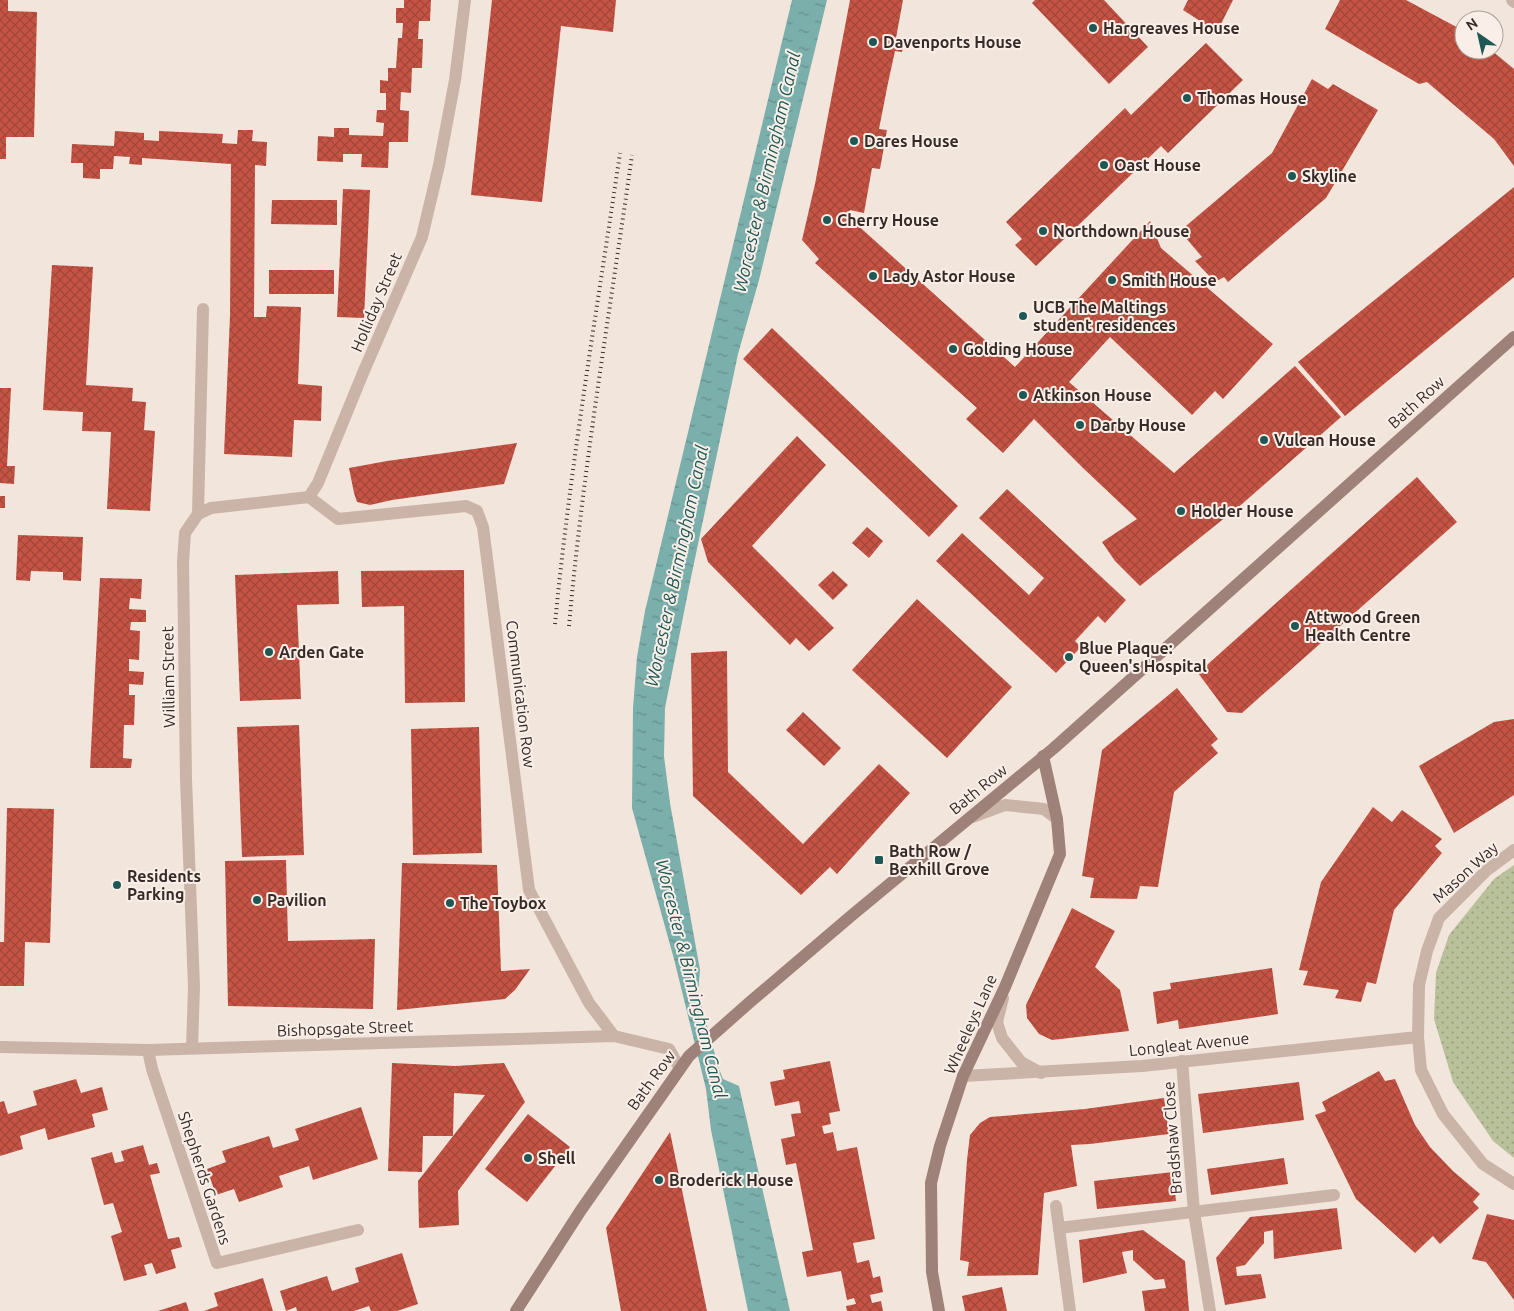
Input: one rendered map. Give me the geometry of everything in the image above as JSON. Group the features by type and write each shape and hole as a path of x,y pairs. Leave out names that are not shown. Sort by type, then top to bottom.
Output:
{"main road":[{"name":"Bath Row","path":"516,1311 581,1210 688,1056 1043,756 1514,337"},
{"name":"Wheeleys Lane","path":"939,1311 932,1272 931,1183 940,1146 963,1076 1005,987 1060,854 1057,819 1043,756"}],"street":[{"name":"Holliday Street","path":"309,497 318,483 422,237 439,165 455,80 465,0"},
{"path":"203,309 198,514 211,508 309,497"},
{"name":"Communication Row","path":"309,497 338,519 466,506 477,511 483,527 530,890 589,1003 614,1036"},
{"name":"William Street","path":"192,1048 194,987 186,779 182,562 185,533 198,514"},
{"path":"968,818 1005,805 1044,809 1057,819"},
{"name":"Mason Way","path":"1514,850 1486,870 1439,918 1427,951 1419,985 1418,1037 1421,1070 1443,1114 1483,1164 1514,1184"},
{"path":"1005,987 997,1022 1002,1038 1021,1062 1042,1073"},
{"name":"Bishopsgate Street","path":"0,1047 148,1050 614,1036 669,1049 680,1067"},
{"name":"Longleat Avenue","path":"963,1076 1142,1066 1418,1037"},
{"name":"Shepherds Gardens","path":"148,1050 152,1069 216,1263 358,1230"},
{"name":"Bradshaw Close","path":"1182,1061 1194,1212 1210,1311"},
{"name":"Bradshaw Close","path":"1059,1228 1334,1194"},
{"path":"1056,1206 1070,1311"}],"green space":[{"path":"1514,865 1514,1158 1493,1141 1453,1082 1434,1019 1436,973 1449,935 1494,879"}],"water":[{"name":"Worcester & Birmingham Canal","path":"792,0 827,0 759,280 738,354 665,708 664,756 670,803 700,970 698,993 723,1079 739,1086 790,1311 748,1311 711,1130 706,1089 674,959 632,808 633,708 637,657 645,611"}],"building":[{"path":"0,0 8,0 8,11 37,12 34,137 6,137 6,159 0,159"},
{"path":"404,0 431,0 430,21 419,21 418,39 423,39 422,68 412,68 411,93 401,92 400,110 409,111 408,142 389,142 388,168 361,167 362,154 343,154 343,162 317,161 318,136 334,137 334,128 349,128 349,135 383,136 384,123 376,122 377,110 386,110 386,93 380,93 380,80 388,81 388,68 396,68 398,38 402,38 403,23 396,23 396,8 404,8"},
{"path":"492,0 616,0 613,32 561,26 542,202 471,195"},
{"path":"850,0 903,0 896,38 905,39 902,52 895,51 879,129 887,130 880,169 872,168 864,213 850,210 846,228 853,221 1015,367 1150,221 1161,248 1273,344 1223,399 1215,391 1192,415 1110,337 1069,382 1174,473 1295,366 1341,417 1242,504 1140,586 1115,561 1102,542 1137,519 1034,419 1003,453 966,419 977,408 815,263 819,259 802,240 815,184"},
{"name":"Hargreaves House","path":"1035,0 1104,0 1148,47 1109,84 1032,3"},
{"path":"1188,0 1233,0 1217,32 1183,10"},
{"path":"1340,0 1406,0 1454,26 1454,60 1503,60 1514,69 1514,166 1494,139 1427,82 1419,84 1325,29"},
{"path":"1206,43 1243,80 1168,153 1161,146 1036,266 1015,245 1022,239 1006,222 1125,108 1131,115"},
{"name":"Skyline","path":"1312,79 1328,89 1333,84 1378,110 1326,198 1228,282 1224,277 1215,282 1195,261 1202,257 1180,231 1272,153"},
{"path":"238,130 253,130 252,141 267,142 266,166 255,165 254,317 266,317 267,306 301,307 298,384 322,386 321,421 294,420 292,457 224,454 230,316 231,164 142,158 142,165 129,164 130,157 114,156 113,169 100,169 100,179 83,178 83,163 71,163 72,144 114,146 115,131 144,133 144,140 159,141 159,131 223,134 222,143 237,144"},
{"path":"1514,187 1514,277 1345,416 1298,362"},
{"path":"343,189 370,190 364,318 337,317"},
{"path":"272,200 337,200 337,225 271,224"},
{"path":"52,265 93,267 86,385 133,388 132,401 146,402 144,430 155,431 150,511 107,509 111,432 82,431 83,412 43,410"},
{"path":"269,270 334,270 334,294 269,294"},
{"path":"772,328 958,506 929,537 743,359"},
{"path":"0,388 11,388 7,466 15,466 14,484 0,483"},
{"path":"797,436 826,465 752,546 834,628 809,651 796,638 790,645 708,562 701,539"},
{"path":"517,443 504,484 392,500 370,505 357,502 349,468"},
{"name":"Attwood Green Health Centre","path":"1417,477 1457,522 1242,713 1227,712 1198,673"},
{"path":"1007,489 1126,600 1105,623 1098,616 1075,641 1081,647 1056,673 936,561 962,533 1029,595 1044,578 979,518"},
{"path":"0,496 5,496 5,508 0,508"},
{"path":"867,527 883,541 869,558 852,543"},
{"path":"18,535 83,537 81,581 63,580 63,572 31,571 30,581 16,580"},
{"path":"464,570 465,702 405,703 404,606 362,607 361,571"},
{"name":"Arden Gate","path":"338,571 339,604 297,605 301,699 240,701 235,575"},
{"path":"833,571 848,585 833,600 818,585"},
{"path":"100,578 142,579 141,599 130,598 129,609 146,610 146,622 131,622 130,630 140,631 139,660 129,659 129,671 144,672 143,685 129,684 129,695 135,695 134,725 124,725 123,758 132,759 131,768 90,768"},
{"path":"917,599 1012,687 947,758 852,670"},
{"path":"727,651 728,772 803,844 879,764 910,793 837,874 830,867 801,895 693,796 691,653"},
{"path":"1177,688 1218,739 1211,745 1218,753 1174,792 1158,887 1140,886 1137,899 1090,898 1094,878 1082,876 1102,750"},
{"path":"803,712 841,748 824,766 786,730"},
{"path":"1514,719 1514,795 1454,833 1419,766 1494,722"},
{"path":"299,725 304,855 242,857 237,727"},
{"path":"479,727 482,853 413,855 411,729"},
{"path":"1373,807 1392,822 1402,810 1442,839 1435,846 1442,853 1394,910 1376,984 1367,982 1361,1002 1335,998 1339,990 1303,985 1308,971 1299,970 1321,882"},
{"path":"7,808 54,809 50,943 25,942 24,986 0,986 0,942 4,942"},
{"name":"Pavilion","path":"286,860 288,941 375,939 373,1009 228,1006 225,861"},
{"name":"The Toybox","path":"402,863 497,865 501,971 530,969 515,990 505,999 397,1010"},
{"path":"1072,908 1115,931 1095,967 1120,990 1129,1031 1052,1040 1039,1034 1027,1018 1026,1005"},
{"path":"1272,968 1278,1014 1179,1029 1178,1020 1157,1024 1153,992 1171,989 1170,983"},
{"path":"830,1061 840,1111 829,1113 831,1124 822,1126 824,1134 833,1132 837,1151 857,1147 875,1239 853,1243 857,1263 869,1260 873,1278 880,1276 883,1292 870,1295 872,1303 881,1301 883,1311 847,1311 846,1306 856,1304 854,1298 847,1300 841,1271 807,1277 802,1252 813,1250 796,1163 786,1165 781,1139 795,1136 791,1114 801,1113 799,1101 775,1106 770,1082 785,1079 783,1070"},
{"path":"392,1063 455,1066 504,1063 525,1102 458,1191 459,1225 419,1228 418,1181 485,1095 454,1093 453,1136 423,1136 422,1172 388,1171"},
{"path":"1379,1071 1385,1081 1395,1079 1415,1125 1430,1147 1453,1171 1480,1194 1473,1202 1479,1208 1440,1244 1433,1236 1415,1253 1356,1199 1315,1115 1326,1111 1322,1102"},
{"path":"76,1079 81,1093 102,1087 108,1110 92,1114 95,1127 48,1140 45,1128 20,1136 23,1149 0,1156 0,1102 4,1101 8,1114 37,1105 33,1091"},
{"path":"1299,1082 1304,1120 1203,1133 1198,1094"},
{"path":"1164,1098 1169,1134 1071,1145 1077,1186 1044,1193 1038,1275 967,1276 969,1262 960,1260 967,1160 970,1135 980,1123 990,1117 1085,1109"},
{"path":"361,1107 378,1159 313,1180 309,1166 279,1176 283,1187 239,1202 234,1189 216,1195 207,1169 226,1162 222,1151 269,1136 273,1148 299,1140 295,1129"},
{"name":"Shell","path":"528,1114 570,1147 527,1202 485,1169"},
{"name":"Broderick House","path":"670,1132 707,1311 621,1311 606,1228"},
{"path":"143,1145 149,1165 157,1163 160,1173 150,1175 168,1239 179,1237 182,1247 171,1250 176,1268 156,1274 152,1263 144,1265 147,1275 124,1281 111,1236 122,1232 113,1203 104,1205 91,1158 112,1152 115,1163 124,1161 121,1151"},
{"path":"1284,1158 1288,1184 1211,1195 1207,1169"},
{"path":"1173,1172 1176,1201 1097,1209 1094,1181"},
{"path":"1337,1208 1342,1249 1274,1259 1273,1230 1264,1232 1264,1243 1245,1265 1236,1267 1237,1276 1261,1274 1266,1298 1225,1305 1216,1258 1250,1217"},
{"path":"1487,1214 1514,1220 1514,1300 1486,1262 1472,1259"},
{"path":"1143,1230 1185,1261 1189,1311 1145,1311 1142,1291 1166,1288 1164,1279 1155,1280 1133,1260 1133,1250 1122,1252 1127,1273 1083,1283 1079,1240"},
{"path":"402,1253 418,1304 397,1311 371,1311 369,1306 354,1311 297,1311 296,1307 286,1311 280,1291 327,1276 332,1291 359,1282 355,1268"},
{"path":"263,1278 273,1311 204,1311 218,1306 214,1293"},
{"path":"1002,1287 1007,1311 965,1311 962,1296"},
{"path":"186,1302 189,1311 158,1311"}],"railway":[{"path":"555,624 576,447 620,153"},
{"path":"569,626 589,449 632,155"}],"place":[{"name":"Hargreaves House","path":"1093,28"},
{"name":"Davenports House","path":"873,42"},
{"name":"Thomas House","path":"1187,98"},
{"name":"Dares House","path":"854,141"},
{"name":"Oast House","path":"1104,165"},
{"name":"Skyline","path":"1292,176"},
{"name":"Cherry House","path":"827,220"},
{"name":"Northdown House","path":"1043,231"},
{"name":"Lady Astor House","path":"873,276"},
{"name":"Smith House","path":"1112,280"},
{"name":"UCB The Maltings student residences","path":"1023,316"},
{"name":"Golding House","path":"953,349"},
{"name":"Atkinson House","path":"1023,395"},
{"name":"Darby House","path":"1080,425"},
{"name":"Vulcan House","path":"1264,440"},
{"name":"Holder House","path":"1181,511"},
{"name":"Attwood Green Health Centre","path":"1295,626"},
{"name":"Arden Gate","path":"269,652"},
{"name":"Blue Plaque: Queen's Hospital","path":"1069,657"},
{"name":"Bath Row / Bexhill Grove","path":"879,860"},
{"name":"Residents Parking","path":"117,885"},
{"name":"Pavilion","path":"257,900"},
{"name":"The Toybox","path":"450,903"},
{"name":"Shell","path":"528,1158"},
{"name":"Broderick House","path":"659,1180"}]}
